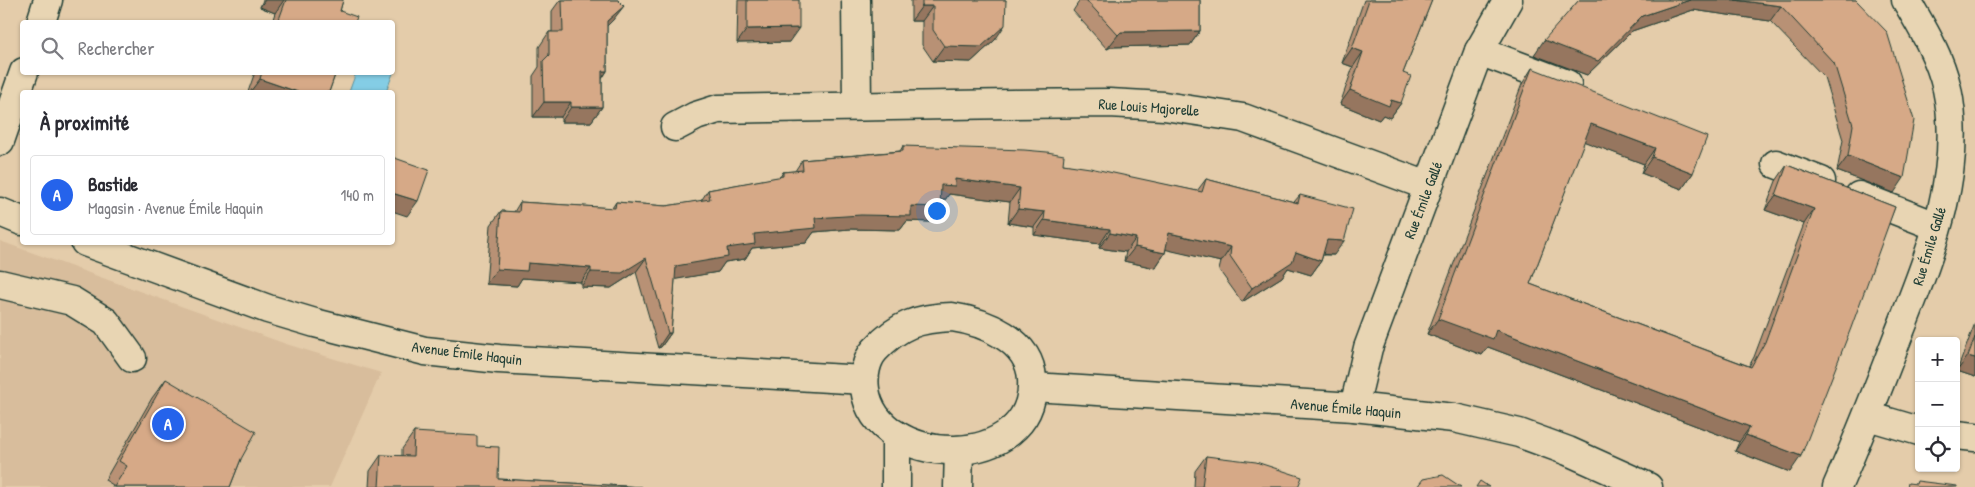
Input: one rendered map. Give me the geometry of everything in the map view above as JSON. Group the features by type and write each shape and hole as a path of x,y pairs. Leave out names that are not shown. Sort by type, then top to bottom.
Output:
{"street":[{"path":"42,20 48,0"},
{"path":"856,0 857,106"},
{"name":"Rue Émile Gallé","path":"1354,407 1368,348 1479,51 1508,0"},
{"name":"Rue Émile Gallé","path":"1837,487 1868,416 1922,275 1949,172 1952,145 1947,89 1938,59 1906,0"},
{"path":"1479,51 1589,93"},
{"path":"0,141 23,75"},
{"name":"Rue Louis Majorelle","path":"675,127 696,116 718,110 857,106 1109,103 1164,106 1207,111 1243,118 1428,186"},
{"path":"1776,164 1936,226"},
{"path":"0,212 20,219"},
{"name":"Avenue Émile Haquin","path":"93,245 268,309 425,351 500,359 864,380"},
{"path":"0,284 72,301 106,322 132,358"},
{"path":"952,317 982,323 1011,341 1028,361 1033,387 1030,404 1024,419 1004,437 981,447 959,450 934,450 896,435 876,419 867,402 864,380 869,357 892,334 918,320 952,317"},
{"name":"Avenue Émile Haquin","path":"1033,387 1354,407 1454,418 1519,434 1568,451 1648,487"},
{"path":"1868,416 1915,430"},
{"path":"896,435 896,487"},
{"path":"1960,435 1975,437"},
{"path":"958,487 959,450"}],"shaded area":[{"path":"0,241 286,344 381,373 330,487 0,487"}],"water":[{"path":"355,75 392,75 387,90 350,90"}],"building":[{"path":"286,0 343,0 340,11 357,17 356,20 279,20"},
{"path":"562,0 618,0 624,6 607,21 607,71 602,71 602,107 571,107 571,102 544,102 543,61 549,55 549,32 563,32"},
{"path":"747,0 799,0 799,28 747,29"},
{"path":"922,0 1006,0 1005,25 981,47 944,46 933,30 933,6 922,6"},
{"path":"1086,0 1200,0 1200,31 1121,32 1118,35"},
{"path":"1369,0 1432,0 1403,73 1411,76 1401,103 1391,100 1389,106 1350,90 1363,52 1352,48"},
{"path":"1579,0 1690,0 1642,16 1598,61 1544,40"},
{"path":"1735,0 1856,0 1887,32 1914,120 1904,178 1848,156 1853,125 1834,63 1781,6"},
{"path":"1532,68 1707,137 1693,173 1652,157 1655,148 1591,124 1530,284 1751,367 1765,342 1814,209 1776,195 1787,165 1895,207 1851,328 1801,456 1746,435 1750,427 1496,330 1493,339 1438,319"},
{"path":"261,75 335,75 330,90 292,90 260,79"},
{"path":"903,146 1047,152 1064,155 1063,164 1202,192 1206,179 1298,203 1300,195 1353,209 1344,241 1327,240 1321,261 1296,252 1292,262 1252,288 1230,256 1231,247 1169,233 1165,253 1135,247 1136,238 1110,233 1110,229 1044,220 1045,212 1018,209 1020,188 955,179 955,186 941,185 940,207 911,206 911,216 861,215 815,218 816,228 754,234 755,244 727,248 728,257 676,266 671,333 668,333 646,258 622,273 591,272 591,268 528,263 527,271 497,269 501,211 519,212 520,202 615,208 616,202 666,206 710,199 708,190 783,176 783,172 803,170 802,160 903,151"},
{"path":"395,158 429,170 418,201 395,194"},
{"path":"1975,337 1975,358 1968,356"},
{"path":"166,379 256,432 241,459 230,487 114,487 127,466 119,461"},
{"path":"414,432 477,436 477,446 499,447 498,479 642,487 379,487 381,455 413,456"},
{"path":"1206,456 1256,462 1302,477 1298,487 1202,487"},
{"path":"1443,475 1461,487 1417,487 1423,479"},
{"path":"1480,481 1489,487 1476,487"},
{"path":"1917,481 1957,487 1907,487 1908,483 1916,484"}],"place":[{"name":"Bastide","path":"168,424"}]}
